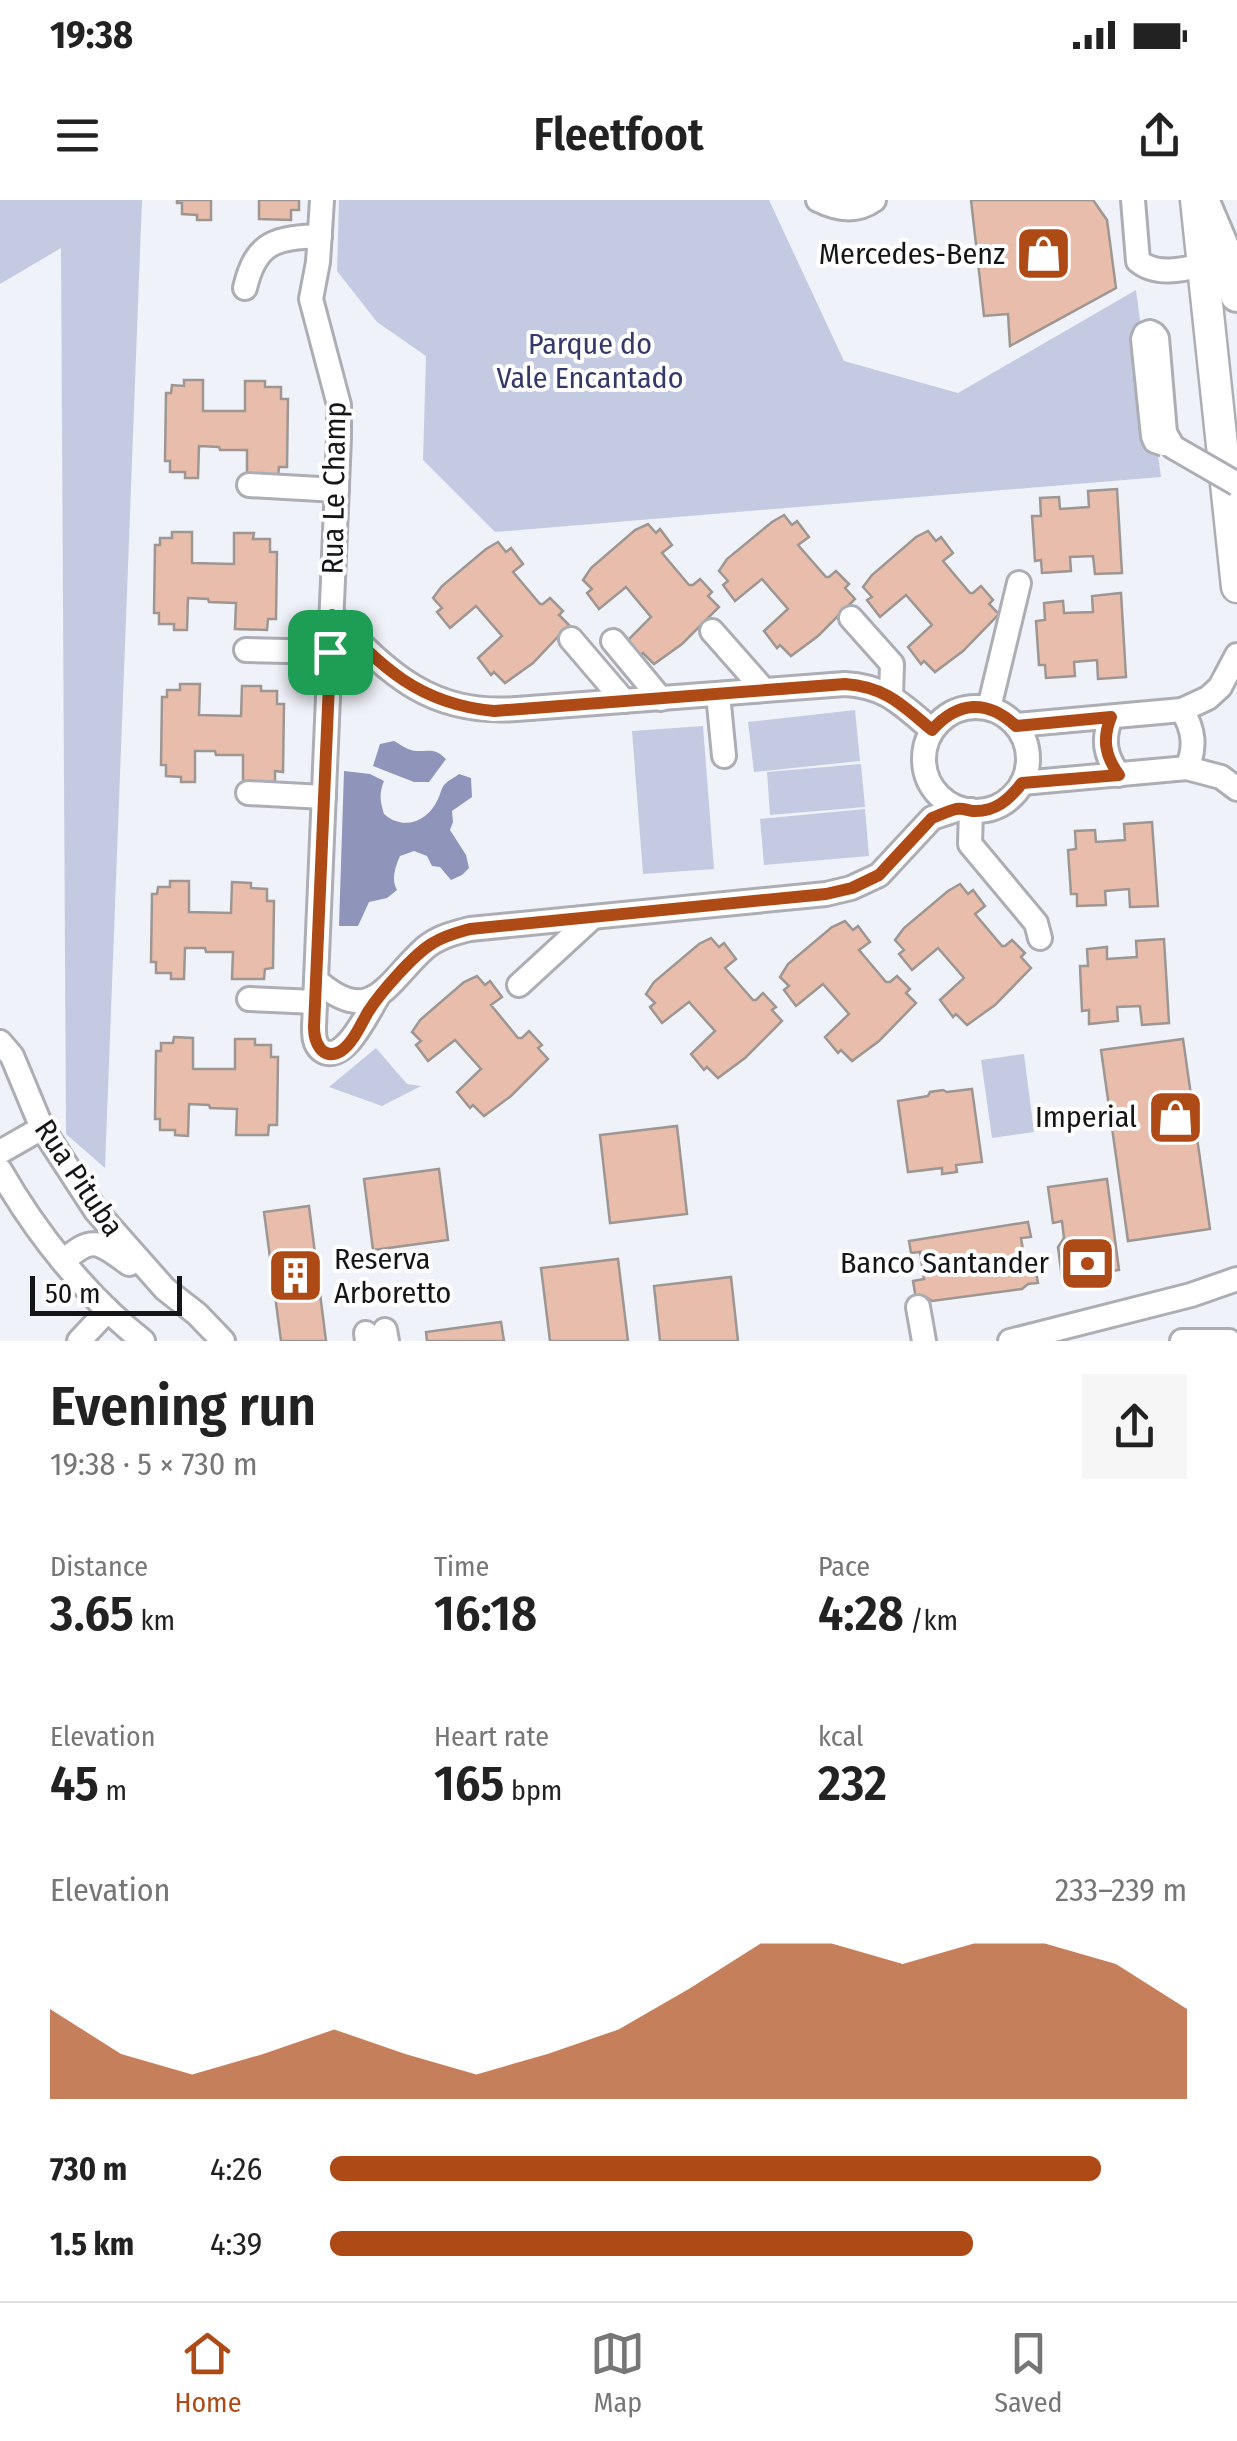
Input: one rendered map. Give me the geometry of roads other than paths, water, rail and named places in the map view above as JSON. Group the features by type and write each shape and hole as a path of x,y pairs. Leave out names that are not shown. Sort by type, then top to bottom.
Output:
{"highway":[{"path":"1199,200 1215,226 1237,295"}],"main road":[{"path":"1199,200 1237,586"}],"street":[{"path":"245,288 255,257 265,248 278,240 320,236 322,200"},
{"path":"818,200 850,209 874,200"},
{"path":"1134,200 1138,261 1142,265 1166,271 1203,265"},
{"name":"Rua Le Champ","path":"320,236 311,300 339,405 314,1040 320,1050 338,1053 377,998 428,945 448,935 470,929 826,894 852,888 879,875 932,818 965,810"},
{"path":"1164,444 1153,436 1143,339 1150,332 1157,338 1168,442 1237,484"},
{"path":"249,484 337,490"},
{"path":"989,708 1020,582"},
{"path":"332,615 369,652 420,692 466,708 494,711 845,684 876,688 932,730"},
{"path":"851,618 892,664 891,696"},
{"path":"712,631 764,690"},
{"path":"570,638 624,701"},
{"path":"612,642 661,698"},
{"path":"246,650 330,652"},
{"path":"1016,726 1182,710 1208,698 1220,686 1237,655"},
{"path":"718,694 724,756"},
{"path":"972,706 989,708 1016,726 1028,760 1022,783 1010,798 995,808 965,810 945,801 934,790 926,776 924,760 932,730 943,718 972,706"},
{"path":"1182,710 1193,732 1192,757 1187,768"},
{"path":"1111,717 1105,731 1105,747 1119,775"},
{"path":"1022,783 1187,768 1221,777 1237,790"},
{"path":"248,793 324,797"},
{"path":"965,810 970,844 1036,923 1040,938"},
{"path":"519,985 593,917"},
{"path":"250,999 316,991 360,1001 377,998"},
{"name":"Rua Pituba","path":"0,1042 12,1056 42,1128 96,1211 165,1288 223,1341"},
{"path":"0,1152 42,1128"},
{"name":"Rua Pituba","path":"0,1170 64,1261 122,1330"},
{"path":"64,1261 80,1246 97,1245 165,1288"},
{"path":"1010,1341 1191,1295 1237,1279"},
{"path":"918,1307 924,1341"},
{"path":"79,1341 122,1330"},
{"path":"1182,1341 1229,1341"}],"place":[{"name":"Mercedes-Benz","path":"1044,254"},
{"name":"Imperial","path":"1176,1117"},
{"name":"Banco Santander","path":"1088,1263"},
{"name":"Reserva Arboretto","path":"295,1276"}],"park label":[{"name":"Parque do Vale Encantado","path":"590,361"}]}
